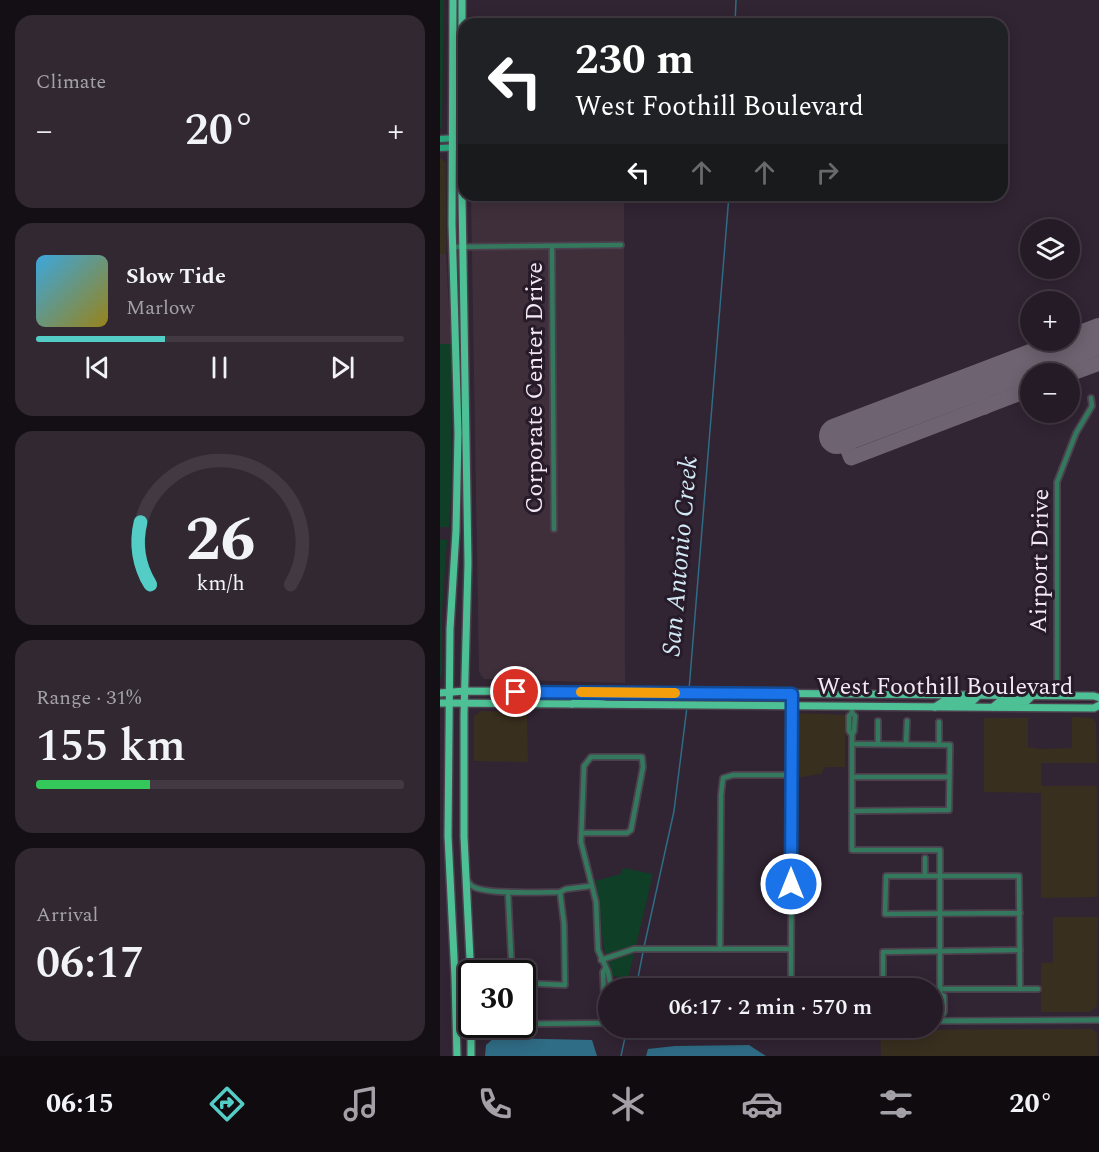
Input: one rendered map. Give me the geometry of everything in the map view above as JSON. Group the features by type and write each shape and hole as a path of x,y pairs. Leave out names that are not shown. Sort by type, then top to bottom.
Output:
{"main road":[{"path":"453,0 452,247 458,433 450,629 449,878 456,1056"},
{"path":"462,0 462,18"},
{"path":"440,139 458,138"},
{"path":"440,148 458,147"},
{"path":"462,201 468,563 465,703 466,879 470,960"},
{"name":"West Foothill Boulevard","path":"440,693 466,691 1094,696 1100,698"},
{"path":"572,704 579,699 604,697 608,693"},
{"path":"935,707 944,701 973,701 978,696"},
{"path":"993,707 999,702 1027,701 1032,696"},
{"name":"West Foothill Boulevard","path":"440,703 792,706 852,710 935,707 1094,708 1100,705"},
{"path":"471,1038 471,1056"}],"street":[{"name":"Corporate Center Drive","path":"452,247 621,245"},
{"name":"Corporate Center Drive","path":"552,246 554,529"},
{"name":"Airport Drive","path":"1056,696 1057,482 1076,433 1092,406 1091,398"},
{"path":"791,978 792,694"},
{"path":"852,710 849,716 852,724 849,731 852,735 852,850 940,850 940,978"},
{"path":"878,721 878,744"},
{"path":"906,744 907,721"},
{"path":"938,744 939,722"},
{"path":"852,744 950,744 949,810 852,811"},
{"path":"582,832 627,833 631,830 642,758 591,757 584,765 581,842 596,902 598,950 606,978"},
{"path":"720,949 723,778 733,775 791,775"},
{"path":"852,777 950,777"},
{"path":"925,858 925,876"},
{"path":"1020,913 885,914 886,876 1019,876 1020,913 1020,988"},
{"path":"466,879 472,886 479,889 508,893 560,892 566,889 592,886"},
{"path":"536,984 565,985 564,924 560,892"},
{"path":"508,893 511,960"},
{"path":"601,960 634,949 791,949"},
{"path":"883,978 883,952 1020,951"},
{"path":"943,991 1038,989"},
{"path":"943,995 943,1014"},
{"path":"943,1019 1100,1020"},
{"path":"536,1024 598,1023"}],"shaded area":[{"path":"440,158 446,162 446,254 440,254"},
{"path":"471,201 624,201 625,683 484,679 479,672"},
{"path":"440,254 446,254 451,344 440,344"},
{"path":"481,711 527,712 528,762 474,761 474,716"},
{"path":"801,713 845,715 845,767 825,767 821,774 796,778 795,719"},
{"path":"1072,717 1093,718 1096,723 1097,763 1041,763 1041,786 1097,786 1097,897 1041,898 1041,793 984,792 984,718 1028,718 1028,747 1072,748"},
{"path":"1053,917 1098,917 1097,1006 1090,1012 1041,1012 1041,963 1053,962"},
{"path":"1092,1029 1097,1033 1098,1056 881,1056 880,1038 943,1038 943,1030"}],"green space":[{"path":"440,0 444,0 442,127 440,129"},
{"path":"440,344 451,344 449,527 440,527"},
{"path":"440,539 447,540 440,679"},
{"path":"623,868 653,874 628,978 612,976 605,953 595,881 621,874"}],"water":[{"path":"494,1038 592,1040 597,1056 485,1056 486,1045"},
{"path":"749,1045 766,1056 646,1056 648,1049 675,1046"}],"waterway":[{"name":"San Antonio Creek","path":"735,18 736,0"},
{"name":"San Antonio Creek","path":"689,690 729,201"},
{"name":"San Antonio Creek","path":"644,947 674,811 687,707"},
{"name":"San Antonio Creek","path":"638,978 643,952"},
{"name":"San Antonio Creek","path":"621,1056 625,1038"}],"taxiway":[{"path":"1080,370 1100,363"},
{"path":"976,383 985,407"},
{"path":"842,435 851,458 1020,393"}],"runway":[{"path":"837,436 1100,336"}],"slow traffic":[{"path":"581,692 675,693"}],"route":[{"path":"516,692 792,694 791,884"}]}
